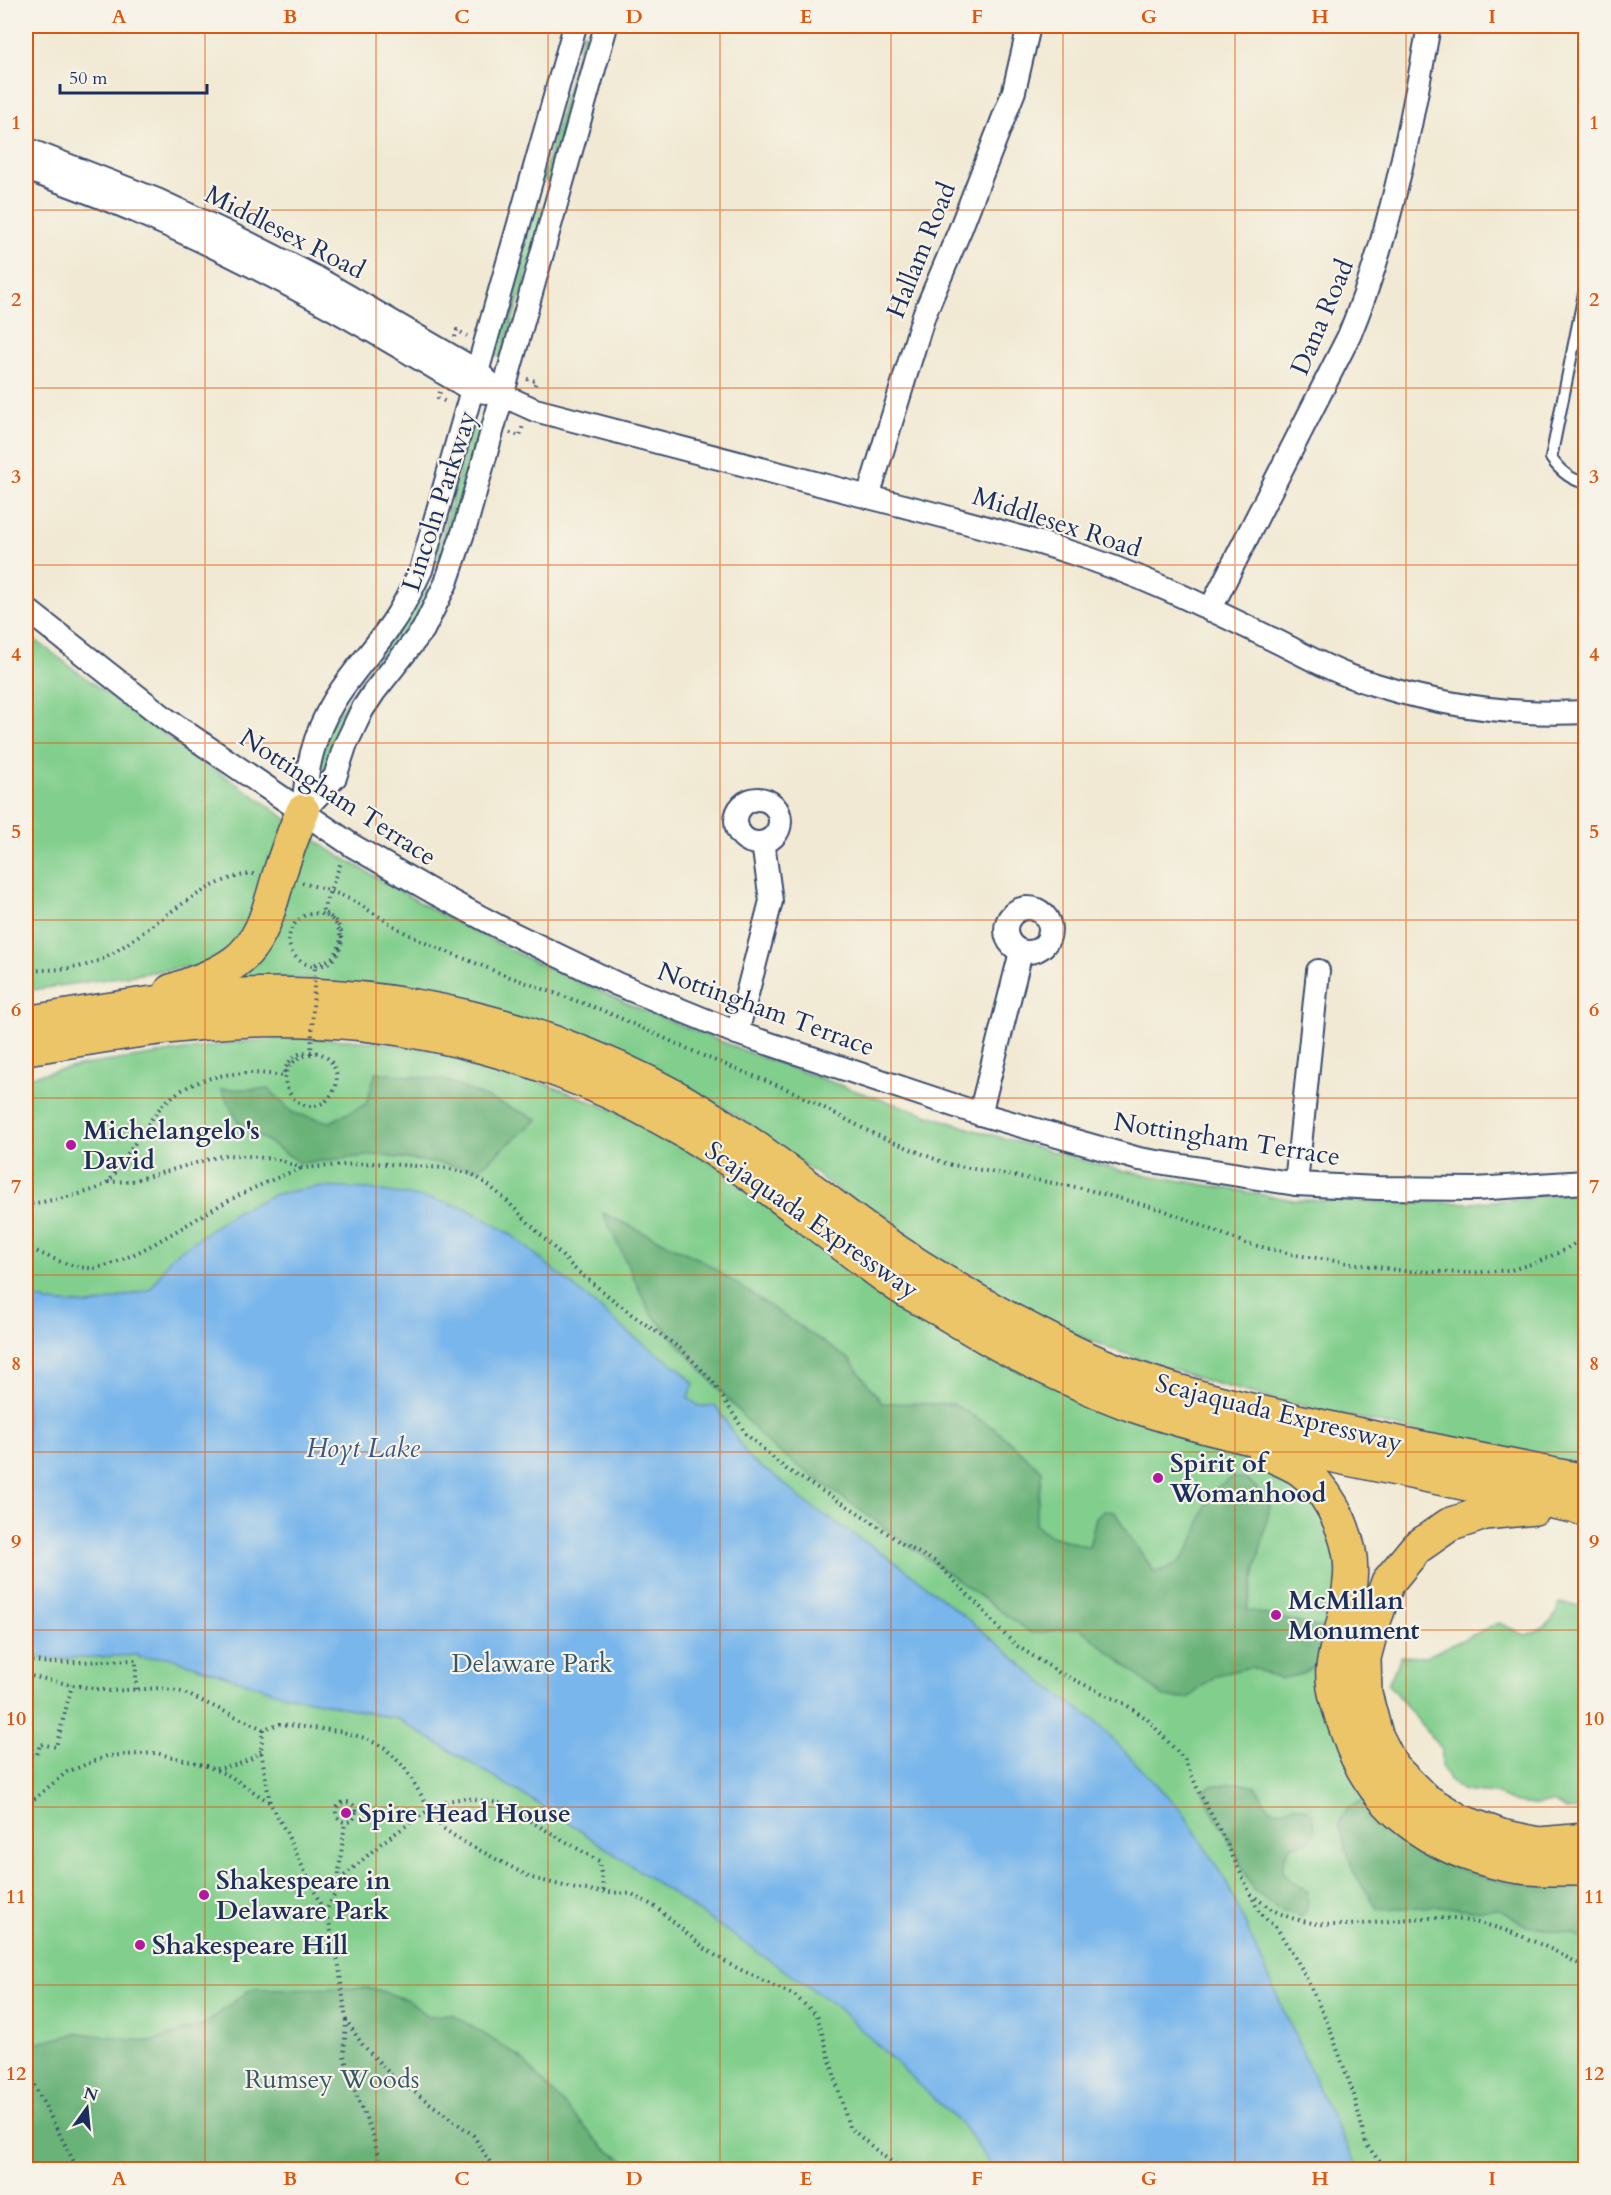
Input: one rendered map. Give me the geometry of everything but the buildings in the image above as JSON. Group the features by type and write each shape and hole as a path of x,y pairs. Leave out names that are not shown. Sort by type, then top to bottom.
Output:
{"highway":[{"path":"128,1007 206,978 236,962 252,946 261,932 303,811"},
{"name":"Scajaquada Expressway","path":"27,1042 128,1007 243,995 352,998 434,1010 532,1035 608,1064 690,1105 759,1150 876,1237 962,1295 1079,1355 1220,1404 1543,1473 1585,1500"},
{"name":"Scajaquada Expressway","path":"27,1042 237,1020 306,1020 380,1026 417,1032 519,1058 588,1083 683,1130 743,1169 898,1285 978,1333 1058,1373 1133,1405 1224,1431 1585,1500"},
{"path":"1224,1431 1302,1471 1326,1496 1340,1524 1350,1552 1350,1578 1346,1610 1333,1668 1335,1690 1353,1750 1367,1778 1384,1800 1411,1824 1442,1842 1479,1858 1511,1866 1586,1869"},
{"path":"1543,1473 1586,1468"},
{"path":"1585,1500 1485,1513 1449,1525 1416,1548 1388,1582 1364,1658 1365,1694 1376,1735 1392,1767 1424,1799 1460,1821 1501,1836 1539,1844 1586,1840"}],"street":[{"name":"Lincoln Parkway","path":"303,811 306,772 325,718 346,682 392,623 408,598 421,570 575,26"},
{"name":"Lincoln Parkway","path":"303,811 335,777 345,746 362,710 423,630 446,583 466,524 606,26"},
{"name":"Hallam Road","path":"868,497 924,315 1014,91 1029,26"},
{"name":"Dana Road","path":"1210,610 1349,336 1366,296 1397,187 1429,26"},
{"name":"Middlesex Road","path":"26,149 153,209 315,276 475,381 535,410 868,497 911,506 1069,552 1125,571 1312,661 1351,677 1391,689 1468,706 1519,713 1586,712"},
{"name":"Middlesex Road","path":"26,169 153,209"},
{"path":"529,188 558,196"},
{"path":"421,570 446,583"},
{"name":"Nottingham Terrace","path":"26,609 166,719 377,860 501,928 617,984 736,1033 980,1114 1139,1159 1296,1184 1474,1189 1586,1182"},
{"path":"736,1033 771,901 763,843"},
{"path":"980,1114 1021,952"},
{"path":"1296,1184 1318,971"}],"lane":[{"path":"1586,285 1551,458 1559,471 1576,481 1586,483"}],"path":[{"path":"520,436 524,424"},
{"path":"108,1182 157,1111 182,1089 200,1081 247,1073 282,1077 291,1059 308,1052 318,1053 327,1057 333,1065 337,1084 332,1095 323,1103 312,1106 300,1104 291,1097 286,1086 285,1074 290,1064 299,1057 310,1054 315,964 326,962 336,954 340,943 340,931 334,921 324,914 312,913 301,916 293,925 289,936 294,955 302,962 312,965 322,965 332,961 339,953 343,944 339,924 332,916 322,912 343,856"},
{"path":"26,970 78,968 106,957 225,879 262,874"},
{"path":"26,1205 85,1192 108,1182 132,1181 224,1155 250,1155 279,1160 303,1168"},
{"path":"26,1247 71,1265 91,1268 107,1266 224,1203 271,1180 303,1168 372,1163 445,1168 472,1174 505,1199 576,1270 631,1314 681,1349 706,1374 746,1434 786,1469 862,1515 904,1545 936,1562 1017,1646 1060,1673 1105,1693 1147,1719 1185,1760 1259,1912 1278,1930 1302,1969 1335,2044 1354,2095 1366,2144 1386,2169"},
{"path":"26,1660 49,1663 136,1660 136,1690"},
{"path":"26,1675 110,1691 160,1688 182,1692 263,1729 280,1724 339,1731 365,1738 385,1748 404,1767 441,1827 519,1873 558,1885 632,1894 657,1908 704,1948 729,1964 795,1996 817,2015 849,2127 874,2149 904,2169"},
{"path":"26,1755 37,1755 40,1744 56,1747 72,1685"},
{"path":"263,1729 261,1750 270,1803 329,1922 339,1967 346,2020 344,2055 352,2085 373,2135 381,2169"},
{"path":"214,1769 240,1764 254,1757 261,1750"},
{"path":"26,1808 34,1798 67,1772 107,1756 156,1753 214,1769 230,1776 270,1803"},
{"path":"325,1914 344,1876 367,1856 430,1809 448,1801 464,1798 499,1803 599,1861 604,1892"},
{"path":"349,1802 354,1806 356,1812 351,1821 345,1822 337,1816 336,1810 339,1804 349,1802"},
{"path":"337,1890 345,1822"},
{"path":"1249,1892 1275,1912 1301,1921 1338,1927 1427,1918 1479,1923 1524,1936 1586,1968"},
{"path":"346,2020 362,2044 390,2074 473,2135 495,2169"},
{"path":"26,2069 78,2169"}],"green space":[{"path":"583,33 594,39 554,180 546,181 542,179"},
{"path":"534,206 543,208 546,213 501,357 492,355"},
{"path":"477,425 484,435 441,565 434,562 472,426"},
{"path":"422,588 428,589 433,594 331,774 320,780 316,778 322,738"},
{"path":"26,633 138,717 331,851 438,913 537,963 643,1010 750,1053 974,1130 1119,1170 1294,1200 1473,1203 1585,1192 1585,1470 1282,1401 1213,1383 1111,1349 1072,1333 973,1282 885,1225 746,1122 689,1087 308,979 240,978 195,971 186,967 26,991"},
{"name":"Delaware Park","path":"290,1038 338,1039 402,1045 444,1053 518,1074 615,1111 1270,1460 1299,1479 1336,1541 1349,1765 1585,1878 1585,2169 26,2169 26,1077 84,1065 239,1042"},
{"path":"376,1072 444,1080 538,1119 479,1169 377,1155 300,1163 238,1122 221,1089 269,1089 293,1113 330,1122 366,1104"},
{"path":"603,1213 701,1260 850,1360 882,1403 953,1404 994,1428 1042,1471 1035,1525 1051,1536 1089,1547 1096,1517 1103,1511 1115,1512 1154,1571 1167,1569 1177,1563 1192,1543 1212,1491 1231,1479 1244,1479 1251,1483 1270,1506 1247,1610 1330,1630 1324,1660 1302,1674 1279,1679 1251,1667 1217,1675 1188,1698 1164,1697 1080,1628 1031,1633 768,1444 650,1312"},
{"path":"1560,1604 1585,1606 1585,1809 1566,1810 1553,1802 1536,1805 1517,1803 1495,1794 1463,1791 1450,1781 1442,1767 1442,1750 1388,1684 1401,1656 1425,1657 1499,1623 1525,1635 1532,1633 1547,1625"},
{"path":"1242,1783 1255,1786 1269,1808 1273,1810 1295,1805 1313,1813 1315,1832 1307,1842 1290,1846 1282,1870 1290,1880 1307,1892 1308,1906 1302,1917 1277,1908 1253,1890 1228,1836 1215,1817 1203,1791 1214,1785"},
{"path":"1367,1799 1442,1860 1475,1876 1511,1883 1585,1883 1585,1941 1573,1934 1527,1926 1498,1909 1470,1910 1440,1906 1378,1909 1354,1873 1338,1825 1347,1808"},
{"name":"Rumsey Woods","path":"372,1988 408,2000 427,2016 452,2014 519,2056 604,2148 638,2169 26,2169 26,2037 34,2044 79,2033 150,2042 203,2025 251,1989"}],"water":[{"name":"Hoyt Lake","path":"316,1187 370,1189 431,1199 466,1208 512,1235 633,1336 681,1370 694,1384 688,1398 699,1406 716,1406 750,1460 779,1479 805,1502 903,1567 1045,1685 1094,1720 1182,1811 1227,1883 1322,2096 1358,2169 994,2169 963,2126 835,2005 563,1819 398,1719 278,1693 168,1657 139,1658 139,1655 52,1659 26,1656 26,1295 49,1302 92,1305 151,1289 170,1258 237,1211 276,1194"}],"place":[{"name":"Michelangelo's David","path":"71,1145"},
{"name":"Spirit of Womanhood","path":"1158,1478"},
{"name":"McMillan Monument","path":"1276,1615"},
{"name":"Spire Head House","path":"346,1813"},
{"name":"Shakespeare in Delaware Park","path":"204,1895"},
{"name":"Shakespeare Hill","path":"140,1945"}]}
